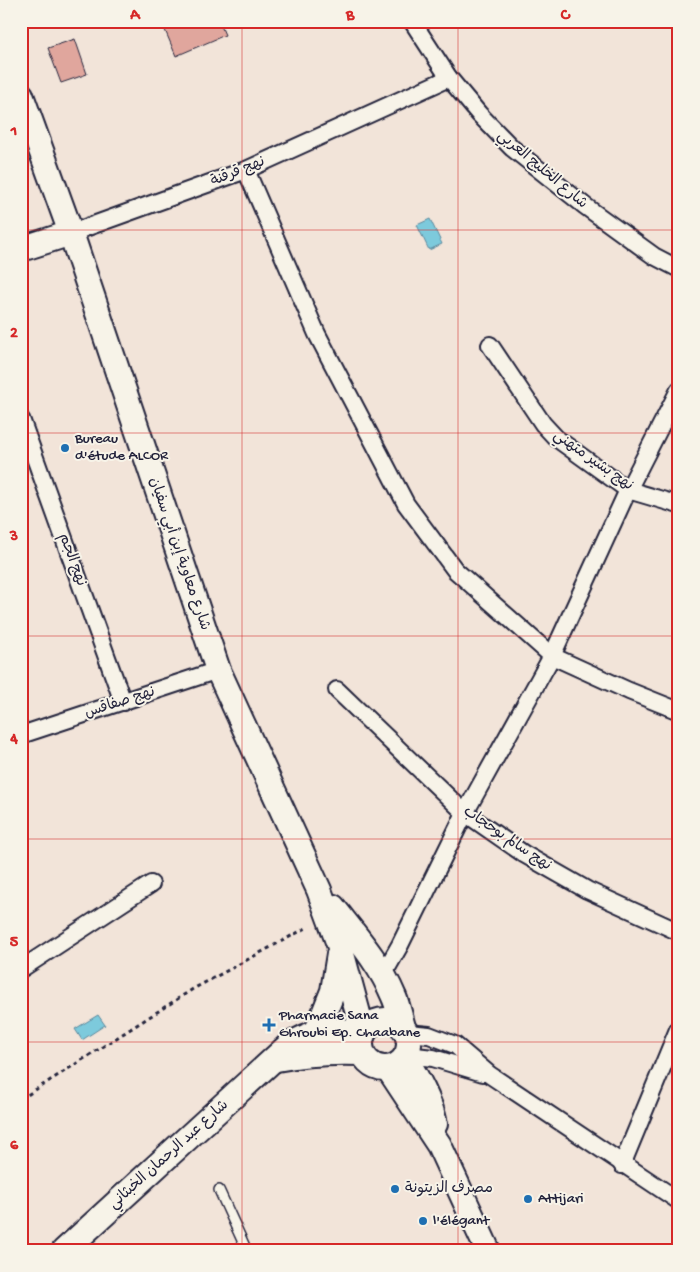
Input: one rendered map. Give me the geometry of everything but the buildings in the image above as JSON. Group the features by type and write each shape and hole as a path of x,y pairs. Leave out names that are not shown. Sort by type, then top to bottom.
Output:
{"main road":[{"name":"شارع معاوية إبن أبي سفيان","path":"21,95 71,233 218,670 319,890 340,947 363,1040"},
{"name":"نهج قرقنة","path":"21,249 71,233"},
{"name":"شارع معاوية إبن أبي سفيان","path":"319,890 370,955 395,998 402,1048 433,1114 439,1145 488,1251"},
{"path":"340,947 333,991 317,1032 332,1030 348,1031 363,1040"},
{"path":"390,1019 402,1048 382,1068 370,1063 363,1040 368,1026 374,1021 390,1019"},
{"name":"شارع عبد الرحمان الخبثاني","path":"64,1251 287,1047 301,1038 317,1032"},
{"path":"274,1059 325,1052 363,1040"}],"street":[{"name":"شارع الخليج العربي","path":"412,21 449,78 479,114 512,148 615,228 654,256 679,269"},
{"name":"نهج قرقنة","path":"71,233 246,170 449,78"},
{"path":"246,170 317,334 406,504 455,570 552,656 629,692 679,711"},
{"name":"نهج بشير متهني","path":"490,345 543,424 556,438 628,490 679,505"},
{"path":"383,975 400,945 465,813 552,656 628,490 679,390"},
{"name":"نهج الجم","path":"21,419 123,702"},
{"name":"نهج صفاقس","path":"21,735 218,670"},
{"name":"نهج سالم بوحجاب","path":"337,690 465,813 524,854 587,890 679,932"},
{"path":"21,970 151,884"},
{"path":"622,1164 679,1026"},
{"path":"402,1048 429,1035 455,1045 490,1075 679,1201"},
{"path":"402,1048 490,1075"}],"lane":[{"path":"219,1190 247,1251"}],"path":[{"path":"21,1099 193,989 329,916"}],"water":[{"path":"430,219 442,244 429,250 417,225"},
{"path":"98,1015 105,1025 82,1040 75,1029"}],"place":[{"name":"Bureau d'étude ALCOR","path":"65,448"},
{"name":"Pharmacie Sana Ghroubi Ep. Chaabane","path":"269,1025"},
{"name":"مصرف الزيتونة","path":"395,1189"},
{"name":"Attijari","path":"528,1199"},
{"name":"l'élégant","path":"423,1221"}]}
